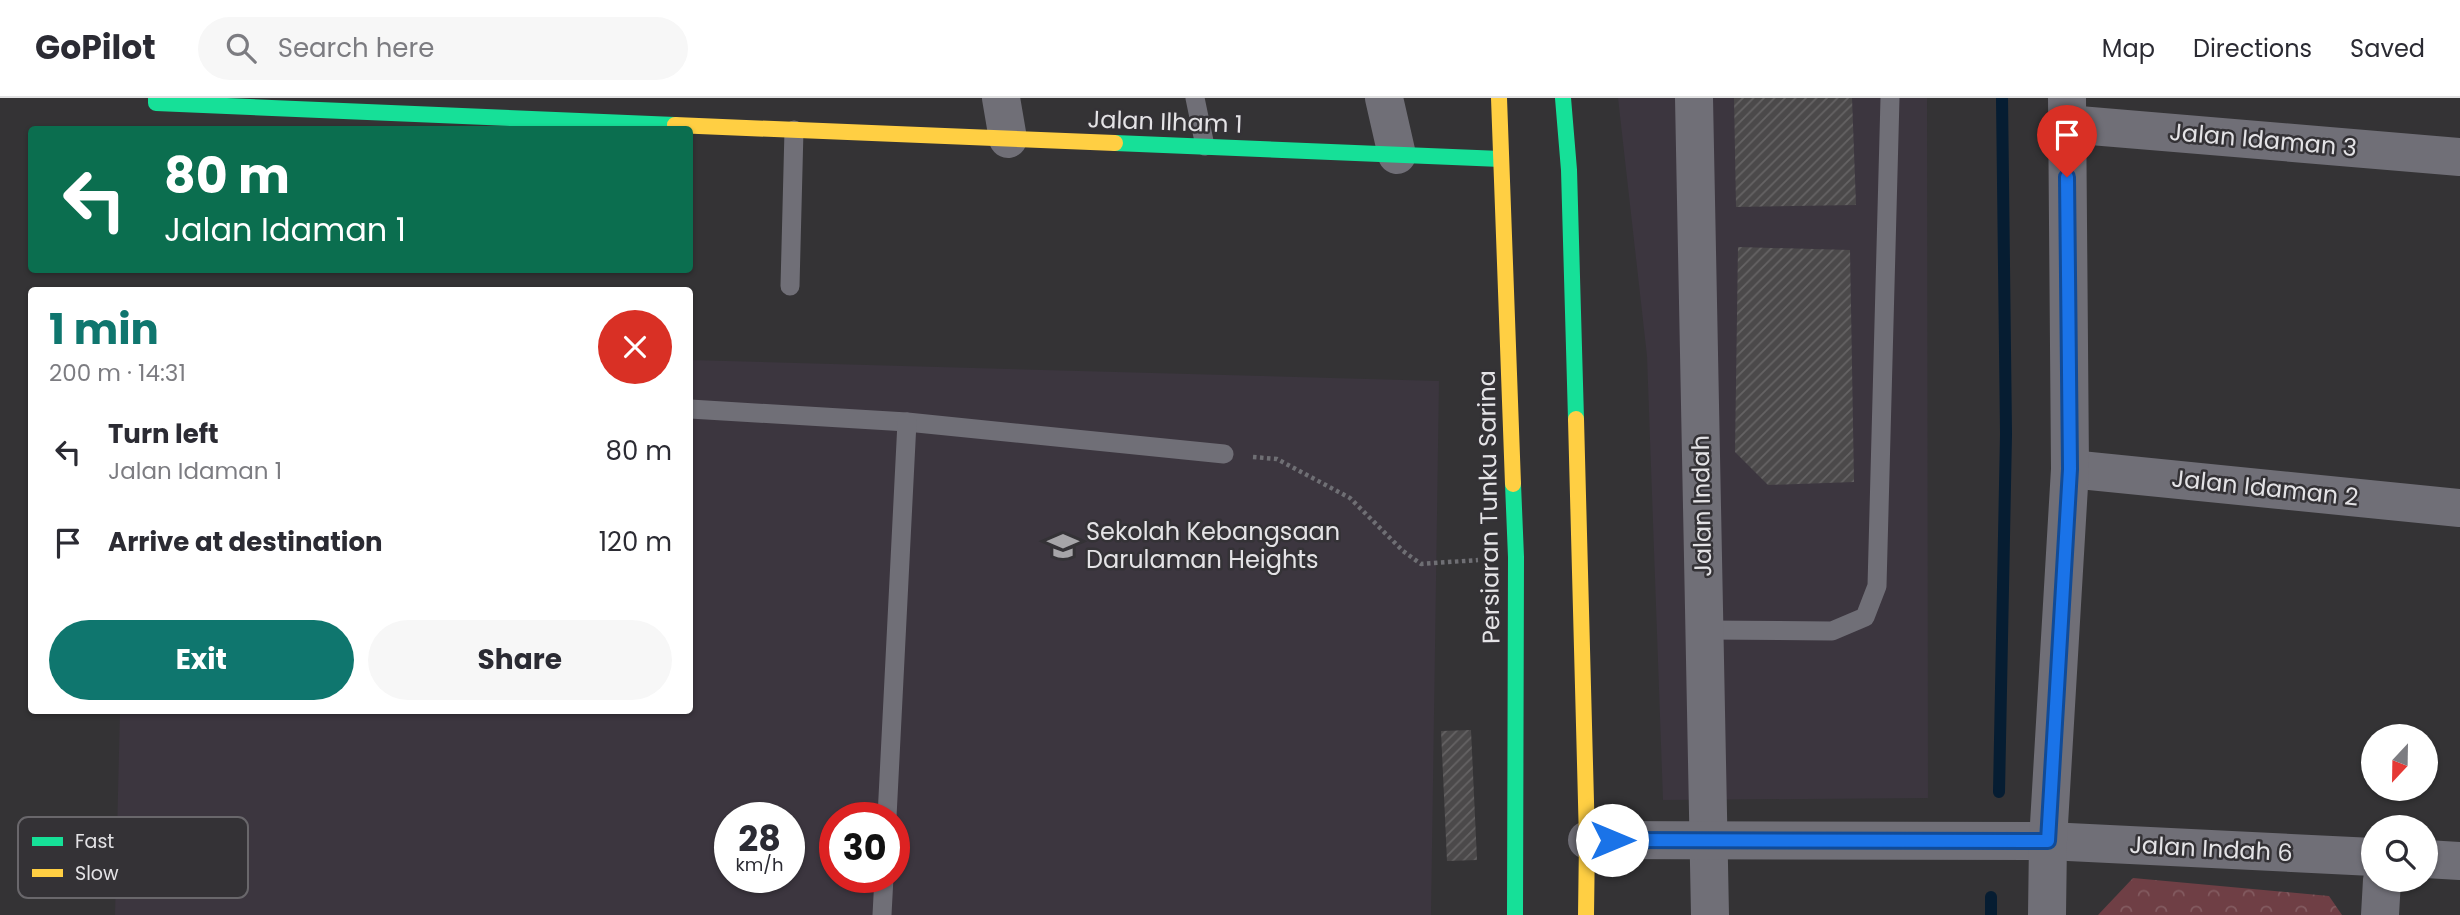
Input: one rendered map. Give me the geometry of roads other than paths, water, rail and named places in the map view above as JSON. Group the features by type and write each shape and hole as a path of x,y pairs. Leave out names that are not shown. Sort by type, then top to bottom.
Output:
{"street":[{"path":"1002,98 1008,139"},
{"path":"1384,98 1397,155"},
{"name":"Persiaran Tunku Sarina","path":"1499,98 1516,557 1515,915"},
{"path":"1563,98 1569,170 1587,840 1586,915"},
{"name":"Jalan Indah","path":"1694,98 1710,915"},
{"name":"Jalan Ilham 1","path":"156,101 691,126"},
{"path":"2047,915 2048,841 2070,469 2067,111"},
{"name":"Jalan Idaman 3","path":"2067,111 2460,157"},
{"name":"Jalan Ilham 1","path":"693,126 1501,159"},
{"name":"Jalan Idaman 2","path":"2070,469 2460,508"},
{"name":"Jalan Indah 6","path":"1587,840 2048,841 2361,856"},
{"path":"2438,860 2460,861"},
{"path":"2380,915 2381,892"}],"lane":[{"path":"563,98 563,121"},
{"path":"1195,98 1205,146"},
{"path":"1705,629 1832,631 1865,617 1877,586 1890,98"},
{"path":"790,286 794,130"},
{"path":"693,409 907,422 1224,454"},
{"path":"888,802 907,422"},
{"path":"882,915 883,893"}],"waterway":[{"path":"1999,792 2006,434 2002,98"},
{"path":"1991,897 1991,915"}],"place":[{"name":"Sekolah Kebangsaan Darulaman Heights","path":"1063,546"}]}
